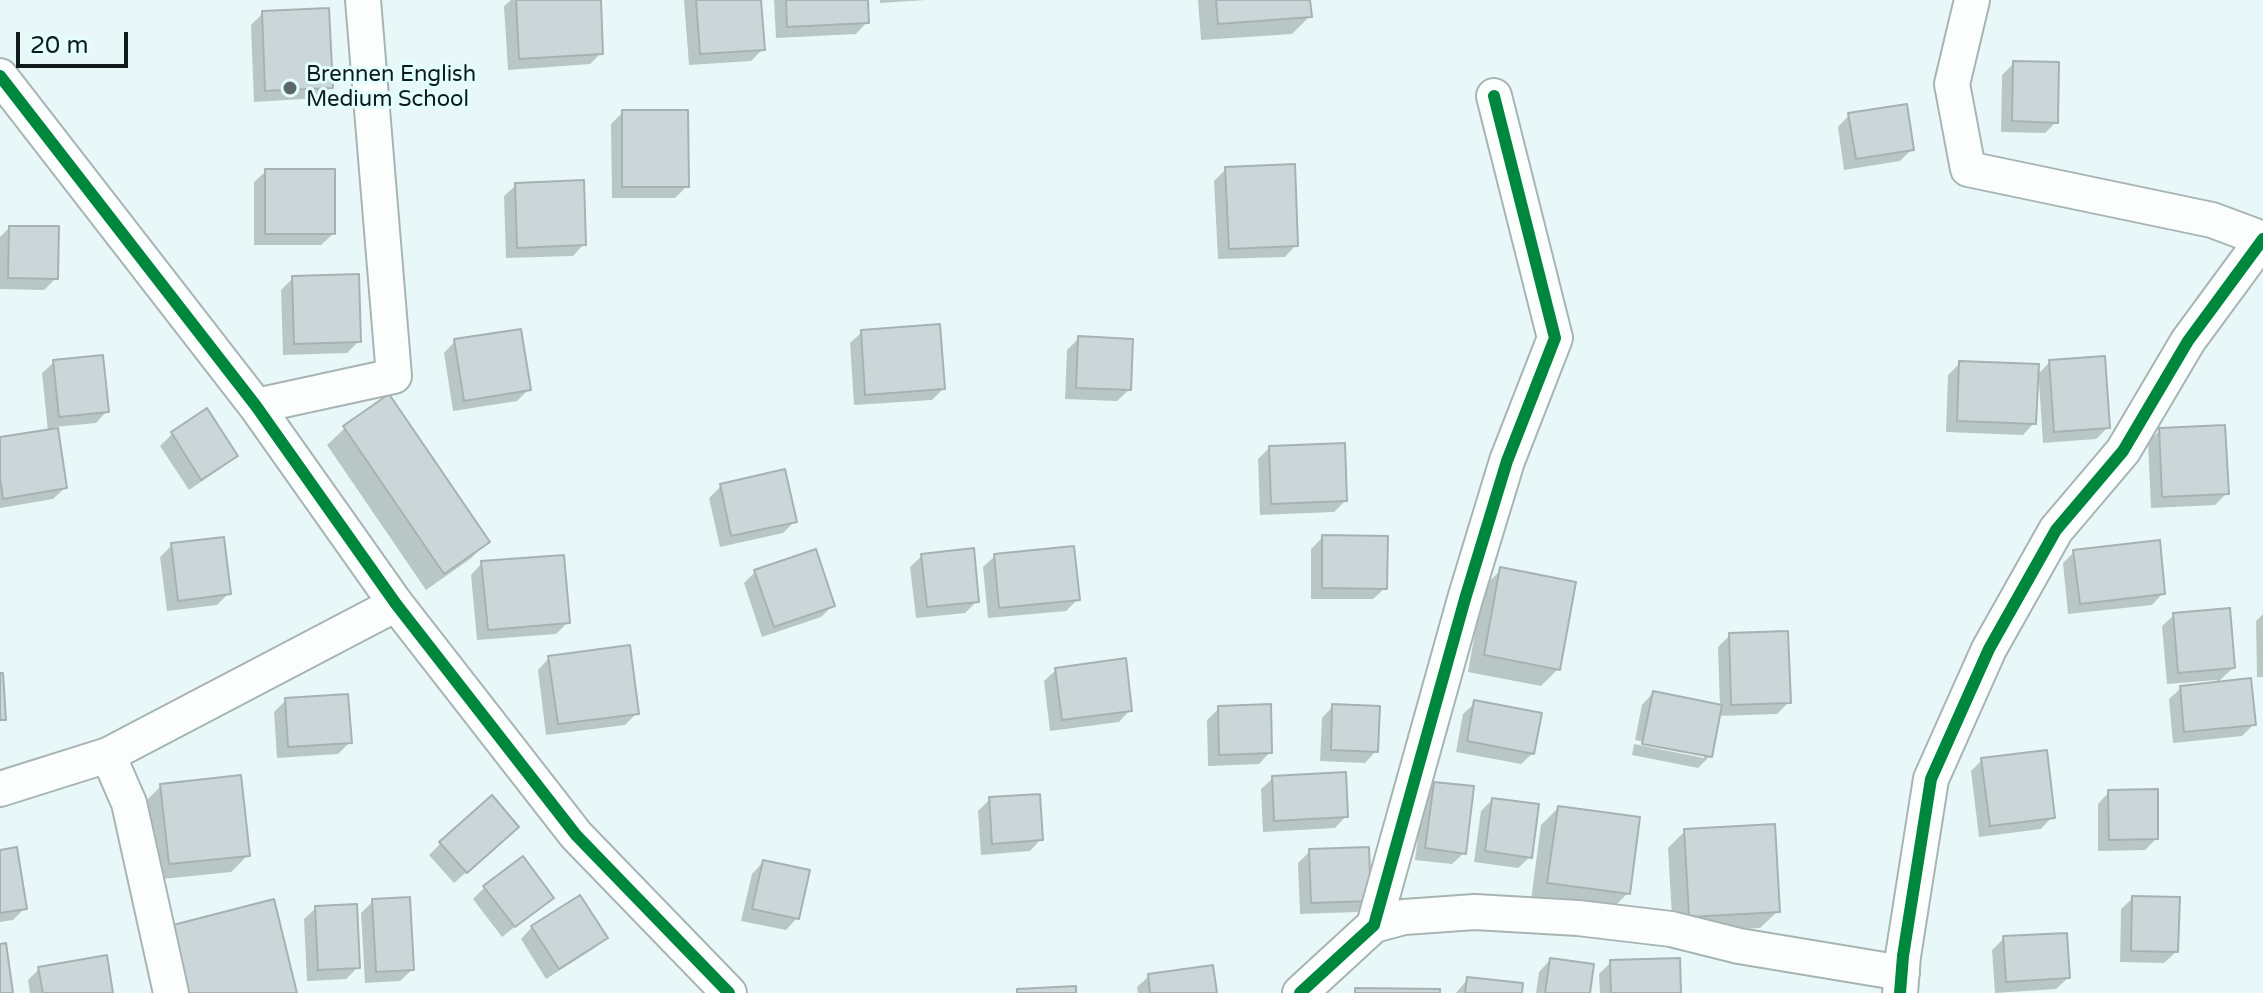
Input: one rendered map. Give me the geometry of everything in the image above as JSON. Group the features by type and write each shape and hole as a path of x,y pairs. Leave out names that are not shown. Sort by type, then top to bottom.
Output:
{"street":[{"path":"256,406 394,376 363,0"},
{"path":"1300,993 1374,925 1404,917 1475,912 1578,918 1671,929 1901,983 1931,779 1989,649 2056,530 2123,451 2188,341 2263,239 2212,220 1968,169 1952,84 1972,0"},
{"path":"0,76 256,406 396,604 576,835 729,993"},
{"path":"1374,925 1507,461 1555,338 1494,96"},
{"path":"0,789 108,755 396,604"},
{"path":"108,755 129,803 171,993"}],"building":[{"path":"516,0 601,0 603,54 519,59"},
{"path":"696,0 761,0 765,50 700,54"},
{"path":"786,0 868,0 869,23 787,27"},
{"path":"1216,0 1310,0 1312,17 1218,24"},
{"path":"329,8 333,88 265,91 262,11"},
{"path":"2013,61 2059,62 2058,123 2012,121"},
{"path":"1907,104 1914,150 1856,159 1848,113"},
{"path":"622,110 688,110 689,187 622,187"},
{"path":"1295,164 1298,246 1229,249 1225,167"},
{"path":"265,169 335,169 335,234 265,234"},
{"path":"584,180 586,245 517,248 515,183"},
{"path":"9,226 59,226 58,279 8,278"},
{"path":"359,274 361,342 294,344 292,276"},
{"path":"940,324 945,389 865,395 861,330"},
{"path":"521,329 531,390 464,401 454,339"},
{"path":"1078,336 1133,339 1131,390 1076,388"},
{"path":"103,355 109,412 59,417 53,360"},
{"path":"2105,356 2110,428 2054,432 2049,360"},
{"path":"1959,361 2039,364 2036,424 1957,421"},
{"path":"389,394 490,542 444,574 343,426"},
{"path":"207,408 238,456 201,480 171,432"},
{"path":"2225,425 2229,494 2162,497 2159,428"},
{"path":"58,428 67,488 3,499 0,437"},
{"path":"1345,443 1347,501 1271,504 1269,446"},
{"path":"785,469 797,522 731,536 720,484"},
{"path":"1322,535 1388,536 1387,589 1322,588"},
{"path":"224,537 231,594 178,601 171,543"},
{"path":"2160,540 2165,594 2080,604 2073,550"},
{"path":"1074,546 1080,600 999,608 994,554"},
{"path":"974,548 979,602 927,607 921,554"},
{"path":"816,549 835,606 774,627 754,570"},
{"path":"564,555 570,623 488,630 481,561"},
{"path":"1500,567 1576,582 1560,670 1484,655"},
{"path":"2230,608 2235,668 2178,673 2173,613"},
{"path":"1788,631 1791,703 1731,705 1729,633"},
{"path":"630,645 639,714 558,724 548,656"},
{"path":"1126,658 1132,711 1062,720 1055,668"},
{"path":"0,673 3,673 6,720 0,720"},
{"path":"2251,678 2256,725 2184,732 2180,686"},
{"path":"1653,691 1722,705 1712,757 1642,744"},
{"path":"348,694 352,743 288,747 285,698"},
{"path":"1474,700 1542,713 1534,754 1467,741"},
{"path":"1271,704 1272,753 1219,755 1218,706"},
{"path":"1332,704 1380,706 1378,752 1331,750"},
{"path":"2047,750 2055,818 1990,826 1981,758"},
{"path":"1346,772 1348,817 1274,821 1272,776"},
{"path":"241,775 250,856 169,864 160,784"},
{"path":"1434,782 1474,786 1466,854 1425,848"},
{"path":"2158,789 2158,839 2109,840 2108,790"},
{"path":"1040,794 1043,840 992,844 989,797"},
{"path":"492,795 519,827 467,873 439,842"},
{"path":"1492,798 1539,804 1532,858 1485,851"},
{"path":"1558,806 1640,817 1630,894 1547,883"},
{"path":"1775,824 1780,912 1689,917 1684,829"},
{"path":"17,847 27,909 0,913 0,850"},
{"path":"1369,847 1371,901 1311,903 1309,849"},
{"path":"523,856 554,898 515,927 483,886"},
{"path":"763,860 810,870 799,919 752,909"},
{"path":"580,895 608,938 559,969 531,926"},
{"path":"2132,896 2180,897 2178,952 2131,951"},
{"path":"410,897 414,970 376,972 372,899"},
{"path":"274,899 297,993 189,993 173,925"},
{"path":"357,904 360,968 318,970 315,906"},
{"path":"2067,933 2070,978 2006,982 2003,936"},
{"path":"6,943 13,993 0,993 0,944"},
{"path":"107,955 113,993 43,993 38,967"},
{"path":"1550,958 1594,964 1590,993 1545,993"},
{"path":"1680,958 1681,993 1611,993 1610,960"},
{"path":"1213,965 1217,993 1150,993 1148,974"},
{"path":"1467,977 1523,983 1522,993 1465,993"},
{"path":"1076,986 1076,993 1017,993 1017,989"},
{"path":"1355,988 1440,989 1440,993 1355,993"}],"cycle path":[{"path":"0,76 256,406 396,604 576,835 729,993"},
{"path":"1300,993 1374,925 1507,461 1555,338 1494,96"},
{"path":"1900,993 1931,779 1989,649 2056,530 2123,451 2188,341 2263,239"}],"place":[{"name":"Brennen English Medium School","path":"290,88"}]}
